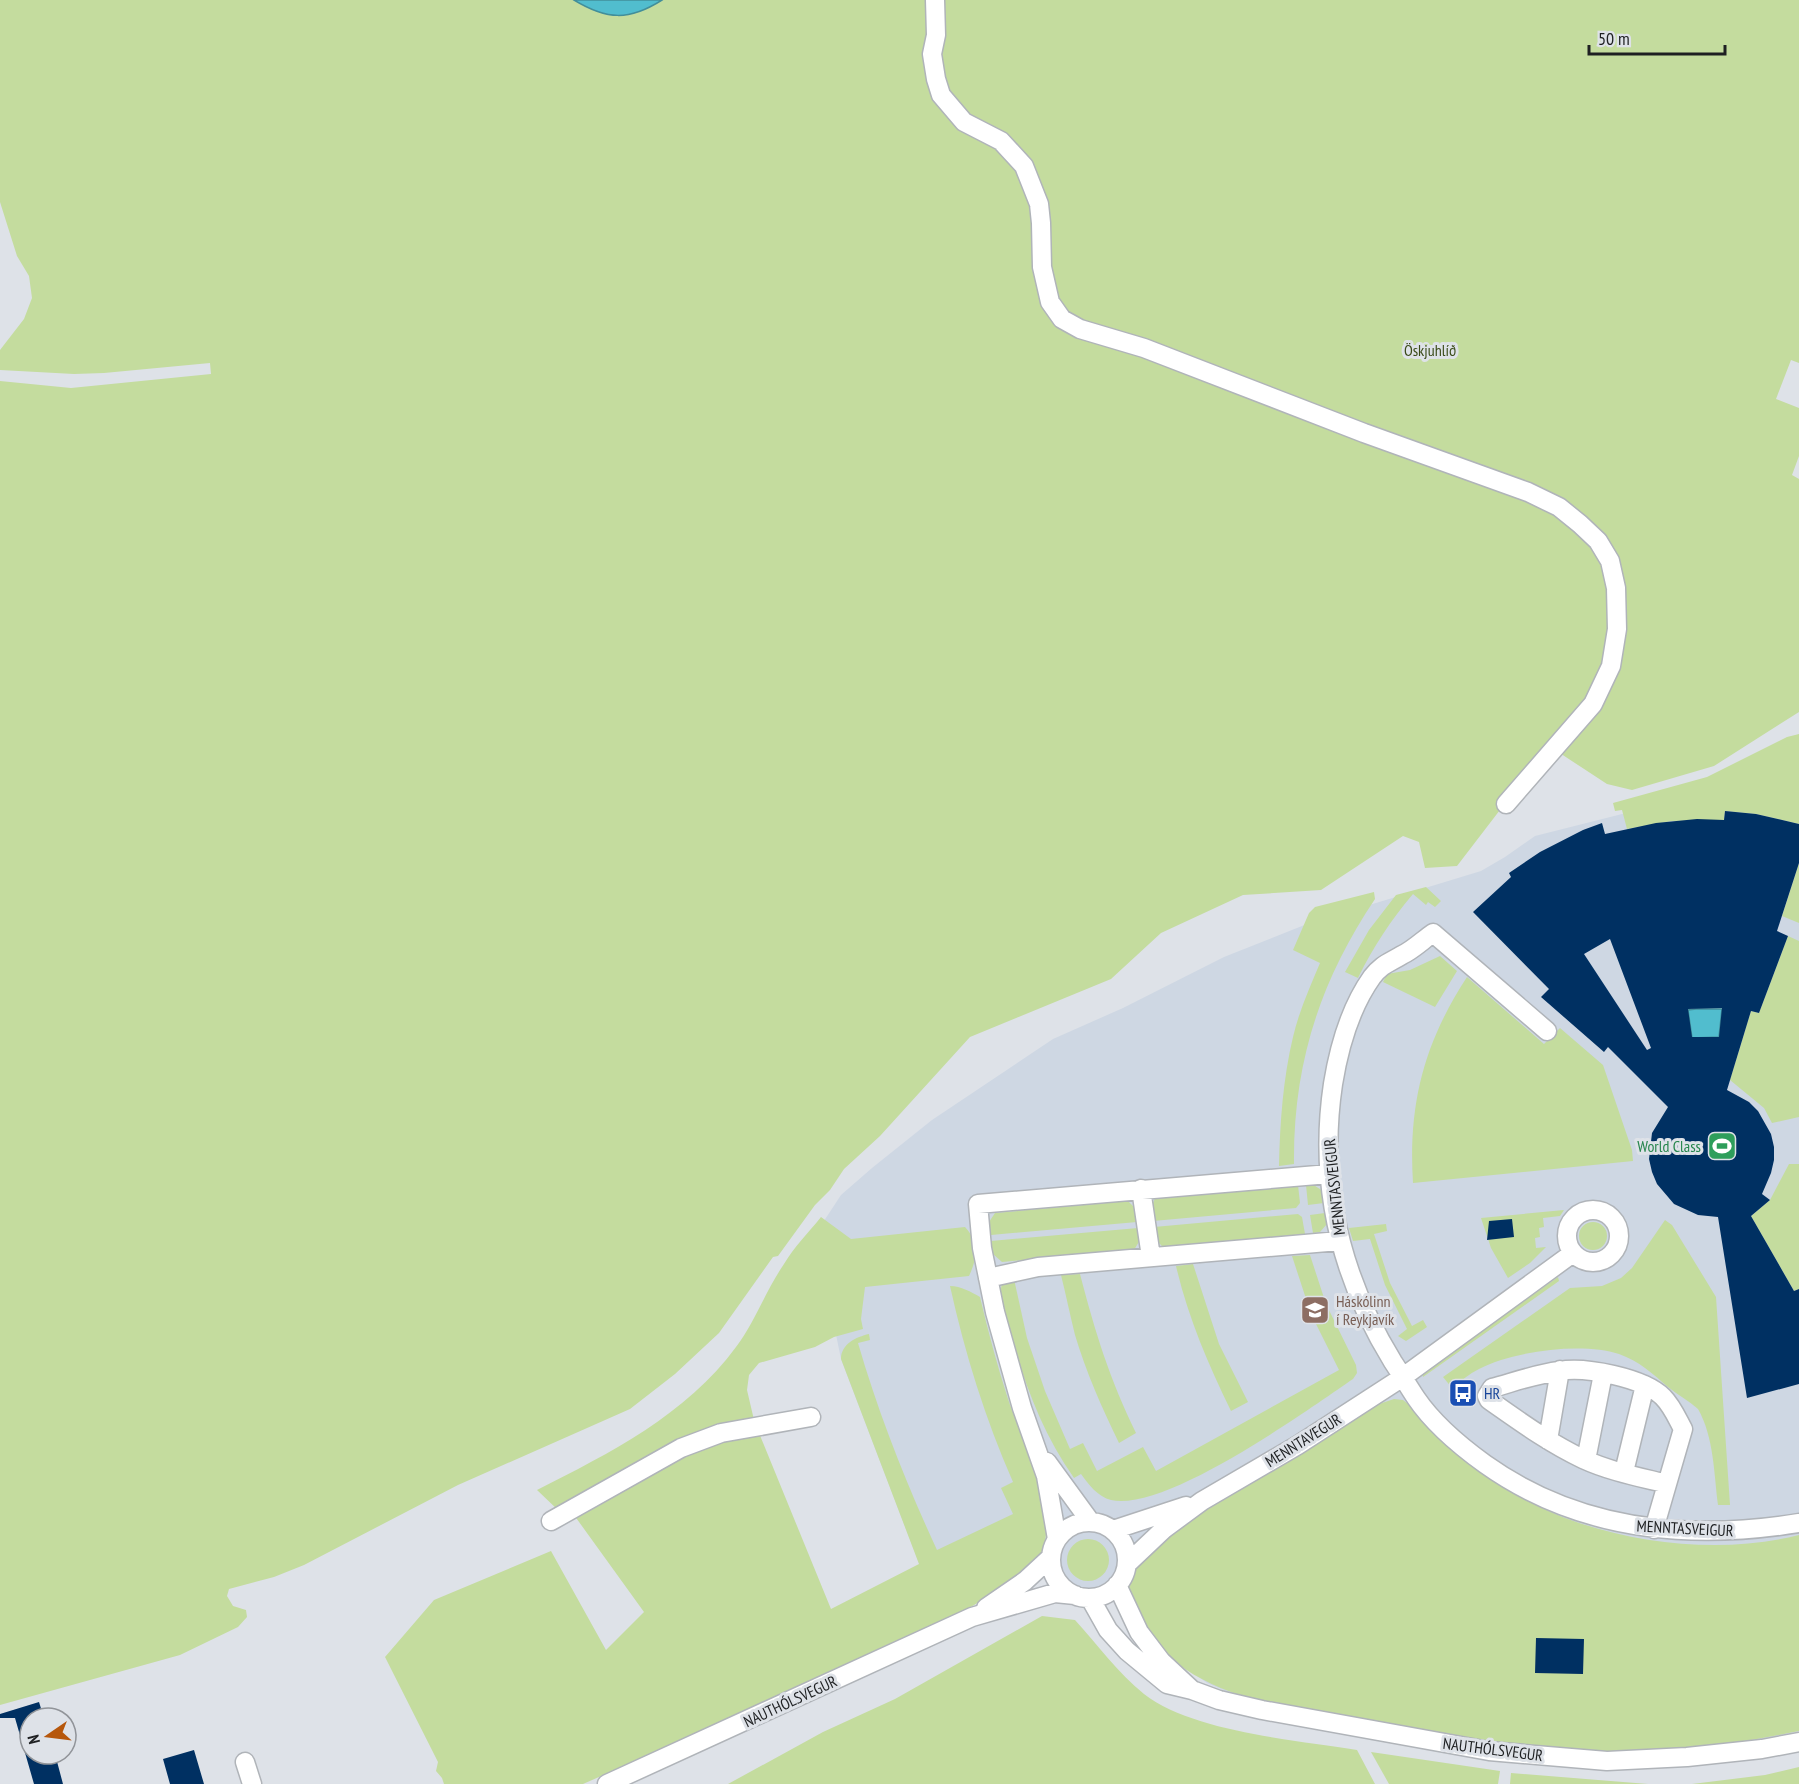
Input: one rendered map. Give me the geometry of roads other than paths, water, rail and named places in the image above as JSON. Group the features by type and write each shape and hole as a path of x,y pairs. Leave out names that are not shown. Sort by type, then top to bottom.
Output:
{"street":[{"path":"935,0 936,34 932,54 941,95 964,122 1001,141 1024,166 1039,204 1042,267 1050,302 1062,319 1080,329 1144,348 1400,446 1528,492 1558,507 1598,541 1610,561 1616,588 1617,629 1611,666 1593,704 1506,804"},
{"name":"MENNTASVEIGUR","path":"1547,1031 1433,933 1404,955 1385,963 1373,976 1343,1038 1330,1103 1328,1136 1329,1174 1340,1240 1346,1266 1366,1313 1416,1399 1441,1411 1478,1443 1485,1464 1512,1481 1572,1510 1605,1520 1654,1529 1734,1531 1799,1523"},
{"path":"1057,1539 1071,1526 1090,1521 1102,1524 1113,1530 1126,1551 1127,1564 1124,1575 1117,1585 1100,1596 1083,1596 1065,1589 1057,1580 1052,1569 1051,1557 1057,1539 1052,1504 1038,1450 1006,1355 982,1248 978,1204 1329,1174"},
{"path":"1141,1189 1151,1257"},
{"path":"988,1278 1038,1267 1340,1240"},
{"name":"MENNTAVEGUR","path":"1127,1564 1164,1529 1202,1501 1298,1445 1403,1377 1573,1253"},
{"path":"1548,1440 1560,1370"},
{"path":"1654,1529 1683,1429 1666,1401 1645,1384 1603,1374 1560,1370 1492,1388 1487,1396 1489,1400 1548,1440 1586,1460 1667,1484"},
{"path":"1586,1460 1603,1374"},
{"path":"1624,1472 1645,1384"},
{"path":"551,1521 681,1448 721,1433 811,1417"},
{"path":"1038,1450 1090,1521"},
{"name":"MENNTAVEGUR","path":"1113,1530 1202,1501"},
{"name":"NAUTHÓLSVEGUR","path":"972,1617 1025,1581 1051,1557"},
{"name":"NAUTHÓLSVEGUR","path":"1117,1585 1139,1632 1161,1660 1192,1690"},
{"name":"NAUTHÓLSVEGUR","path":"607,1784 972,1617 1055,1593 1083,1596 1108,1630 1153,1675 1167,1684 1262,1710 1489,1752 1606,1761 1687,1757 1762,1749 1799,1742"},
{"path":"245,1762 252,1784"}],"water":[{"path":"574,0 662,0 639,12 618,15 597,11"},
{"path":"1722,1009 1719,1037 1692,1038 1688,1010"}],"place":[{"name":"World Class","path":"1722,1146"},
{"name":"Háskólinn í Reykjavík","path":"1315,1310"},
{"name":"HR","path":"1463,1393"}],"park label":[{"name":"Öskjuhlíð","path":"1430,350"}]}
